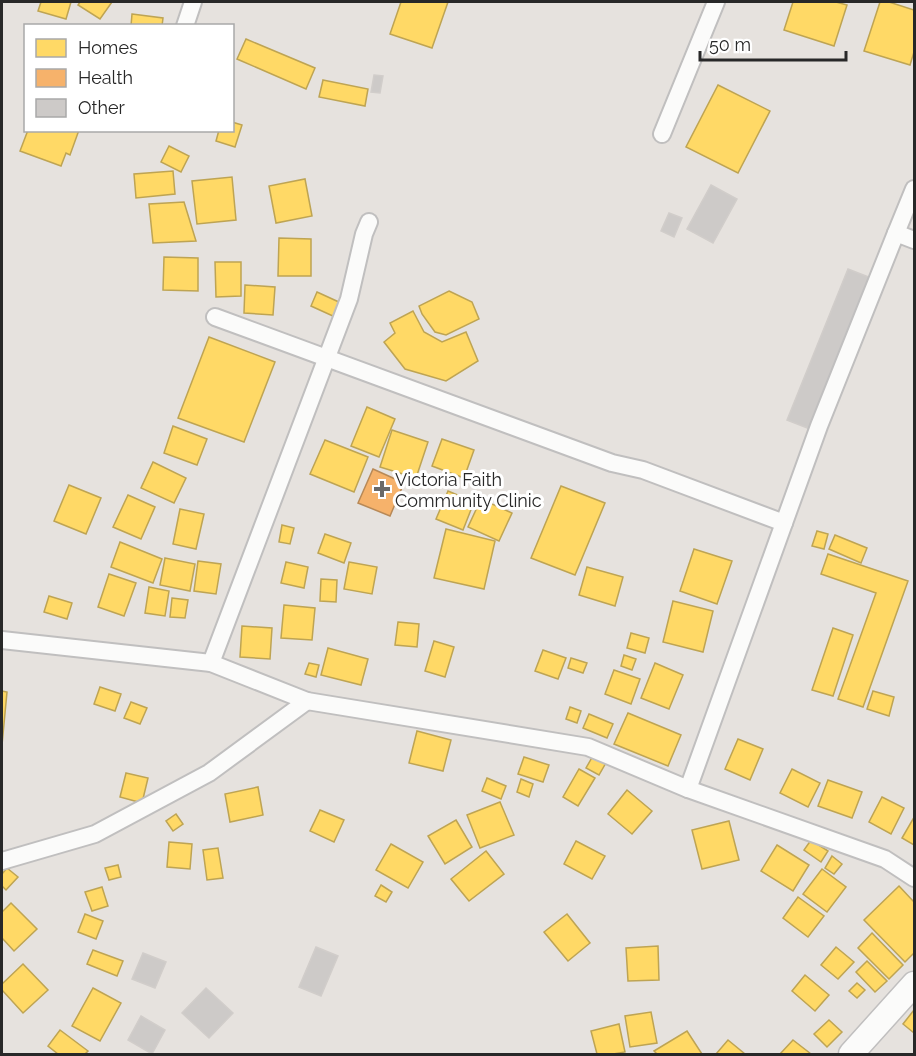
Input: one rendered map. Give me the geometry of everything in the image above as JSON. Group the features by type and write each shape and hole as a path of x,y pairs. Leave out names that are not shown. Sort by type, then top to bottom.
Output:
{"street":[{"path":"186,24 193,2"},
{"path":"662,134 716,2"},
{"path":"688,789 819,426 915,189"},
{"path":"212,663 349,299 364,234 369,222"},
{"path":"896,233 915,240"},
{"path":"215,317 612,463 643,470 784,523"},
{"path":"2,640 212,663 307,702 588,747 688,789 885,859 915,878"},
{"path":"2,861 95,834 209,773 307,702"},
{"path":"851,1054 915,984"}],"building: Homes":[{"path":"41,2 71,2 66,19 38,11"},
{"path":"80,2 112,2 100,19 78,5"},
{"path":"401,2 448,2 432,48 390,34"},
{"path":"793,2 836,2 847,5 834,46 784,30"},
{"path":"880,2 889,2 914,10 914,52 910,65 864,51"},
{"path":"132,14 163,18 162,24 131,24"},
{"path":"246,39 315,68 306,89 237,59"},
{"path":"323,80 368,89 365,106 319,97"},
{"path":"718,85 770,111 738,173 686,147"},
{"path":"234,123 242,125 235,147 216,141 218,132 234,132"},
{"path":"27,132 78,132 70,155 66,153 61,166 20,151"},
{"path":"169,146 189,156 181,172 161,162"},
{"path":"173,171 175,194 136,198 134,174"},
{"path":"232,177 236,220 197,224 192,181"},
{"path":"305,179 312,216 276,223 269,186"},
{"path":"184,202 196,241 153,243 149,204"},
{"path":"279,238 311,239 311,276 278,276"},
{"path":"164,257 198,258 198,291 163,290"},
{"path":"215,262 241,262 241,296 216,297"},
{"path":"245,285 275,287 273,315 244,313"},
{"path":"449,291 472,302 479,319 446,335 435,332 419,306"},
{"path":"317,292 341,303 335,317 311,306"},
{"path":"413,311 424,332 442,342 466,332 478,361 446,381 405,369 384,342 395,333 390,323"},
{"path":"209,337 275,362 244,442 178,418"},
{"path":"367,407 395,419 379,457 351,446"},
{"path":"173,426 207,439 197,465 164,453"},
{"path":"392,430 428,442 416,478 380,467"},
{"path":"442,439 474,450 464,478 432,466"},
{"path":"325,440 368,457 354,492 310,474"},
{"path":"153,462 186,478 174,503 141,488"},
{"path":"69,485 101,498 86,534 54,521"},
{"path":"561,486 605,503 575,575 531,558"},
{"path":"448,491 474,502 463,530 436,519"},
{"path":"128,495 155,507 141,539 113,527"},
{"path":"481,499 512,513 499,541 468,527"},
{"path":"180,509 204,514 196,549 173,544"},
{"path":"282,525 294,528 290,544 279,542"},
{"path":"446,529 495,541 484,589 434,578"},
{"path":"817,531 828,534 824,549 812,546"},
{"path":"325,534 351,543 344,563 318,553"},
{"path":"835,535 867,548 861,563 829,549"},
{"path":"120,542 162,559 153,583 111,567"},
{"path":"694,549 732,561 717,604 680,591"},
{"path":"828,554 908,581 863,707 838,699 876,593 821,574"},
{"path":"165,558 195,564 190,591 160,585"},
{"path":"198,561 221,564 216,594 194,591"},
{"path":"286,562 308,567 304,588 281,583"},
{"path":"349,562 377,567 372,594 344,589"},
{"path":"587,567 623,577 615,606 579,595"},
{"path":"109,574 136,583 124,616 98,607"},
{"path":"321,579 337,580 336,602 320,601"},
{"path":"149,587 169,591 165,616 145,613"},
{"path":"49,596 72,603 67,619 44,612"},
{"path":"172,598 188,600 185,618 170,617"},
{"path":"673,601 713,611 703,652 663,642"},
{"path":"284,605 315,608 312,640 281,638"},
{"path":"398,622 419,624 417,647 395,645"},
{"path":"242,626 272,628 270,659 240,657"},
{"path":"833,628 853,635 833,696 812,690"},
{"path":"631,633 649,638 645,653 627,648"},
{"path":"434,641 454,647 445,677 425,671"},
{"path":"328,648 368,659 361,685 321,675"},
{"path":"543,650 566,658 558,679 535,671"},
{"path":"624,655 636,659 632,670 621,666"},
{"path":"571,658 587,663 583,673 568,668"},
{"path":"309,663 319,665 316,677 305,674"},
{"path":"655,663 683,675 669,709 641,698"},
{"path":"614,670 640,679 631,704 605,694"},
{"path":"100,687 121,694 115,711 94,704"},
{"path":"2,691 7,692 2,745"},
{"path":"873,691 894,697 889,716 867,709"},
{"path":"131,702 147,708 140,724 124,718"},
{"path":"570,707 581,711 577,723 566,719"},
{"path":"628,713 681,735 668,766 614,744"},
{"path":"589,714 613,724 607,738 583,728"},
{"path":"417,731 451,740 443,771 409,763"},
{"path":"738,739 763,749 750,780 725,769"},
{"path":"594,754 607,761 599,775 586,768"},
{"path":"524,757 549,765 543,782 518,774"},
{"path":"579,769 595,778 578,806 563,797"},
{"path":"792,769 820,783 808,807 780,793"},
{"path":"126,773 148,778 142,803 120,797"},
{"path":"487,778 506,786 501,799 482,791"},
{"path":"521,779 533,784 529,797 517,792"},
{"path":"828,780 862,792 852,818 818,806"},
{"path":"258,787 263,815 230,822 225,794"},
{"path":"627,790 652,811 632,834 608,814"},
{"path":"882,797 904,808 891,834 869,822"},
{"path":"500,802 514,835 480,848 467,815"},
{"path":"320,810 344,820 334,842 310,831"},
{"path":"176,814 183,824 173,831 166,821"},
{"path":"456,820 472,847 445,864 428,836"},
{"path":"914,820 914,845 902,838"},
{"path":"729,821 739,860 702,869 692,830"},
{"path":"811,840 828,851 821,862 804,850"},
{"path":"576,841 605,856 592,879 564,864"},
{"path":"169,842 192,844 190,869 167,867"},
{"path":"391,844 423,862 408,888 376,870"},
{"path":"777,845 809,865 793,891 761,871"},
{"path":"218,848 223,878 207,880 203,850"},
{"path":"486,851 504,874 469,901 451,879"},
{"path":"832,856 842,864 834,874 825,868"},
{"path":"118,865 121,877 109,880 105,868"},
{"path":"7,868 18,877 6,890 2,886 2,874"},
{"path":"822,869 846,887 827,912 803,894"},
{"path":"381,885 392,892 386,902 375,896"},
{"path":"899,886 914,902 914,953 905,962 864,920"},
{"path":"102,887 108,906 92,911 85,892"},
{"path":"798,897 824,916 808,937 783,918"},
{"path":"11,903 37,929 14,951 2,938 2,912"},
{"path":"85,914 103,921 96,939 78,932"},
{"path":"567,914 590,943 568,961 544,932"},
{"path":"872,933 903,965 889,979 858,948"},
{"path":"658,946 659,980 628,981 626,948"},
{"path":"836,947 854,962 838,979 821,965"},
{"path":"93,950 123,961 117,976 87,964"},
{"path":"867,961 887,981 875,992 856,972"},
{"path":"23,964 48,990 23,1013 2,990 2,984"},
{"path":"805,975 829,995 815,1011 792,991"},
{"path":"857,983 865,990 857,998 849,991"},
{"path":"93,988 121,1003 100,1041 72,1026"},
{"path":"914,1010 914,1033 903,1024"},
{"path":"651,1012 657,1043 630,1047 625,1016"},
{"path":"829,1020 842,1032 827,1047 814,1034"},
{"path":"619,1024 625,1052 597,1054 591,1031"},
{"path":"60,1030 88,1051 85,1054 58,1054 48,1046"},
{"path":"687,1031 702,1054 657,1054 654,1051"},
{"path":"728,1040 745,1054 716,1054"},
{"path":"793,1040 811,1054 780,1054"}],"building: Health":[{"name":"Victoria Faith Community Clinic","path":"373,469 404,483 390,516 358,503"}],"building: Other":[{"path":"374,75 383,76 380,93 371,92"},
{"path":"711,185 737,199 713,243 687,229"},
{"path":"669,213 682,218 674,237 661,231"},
{"path":"848,269 871,278 810,429 787,420"},
{"path":"316,947 338,956 321,996 299,987"},
{"path":"143,953 166,962 155,988 132,979"},
{"path":"206,988 233,1013 209,1038 182,1013"},
{"path":"141,1016 165,1030 152,1054 128,1040"}],"place":[{"name":"Victoria Faith Community Clinic","path":"382,489"}]}
